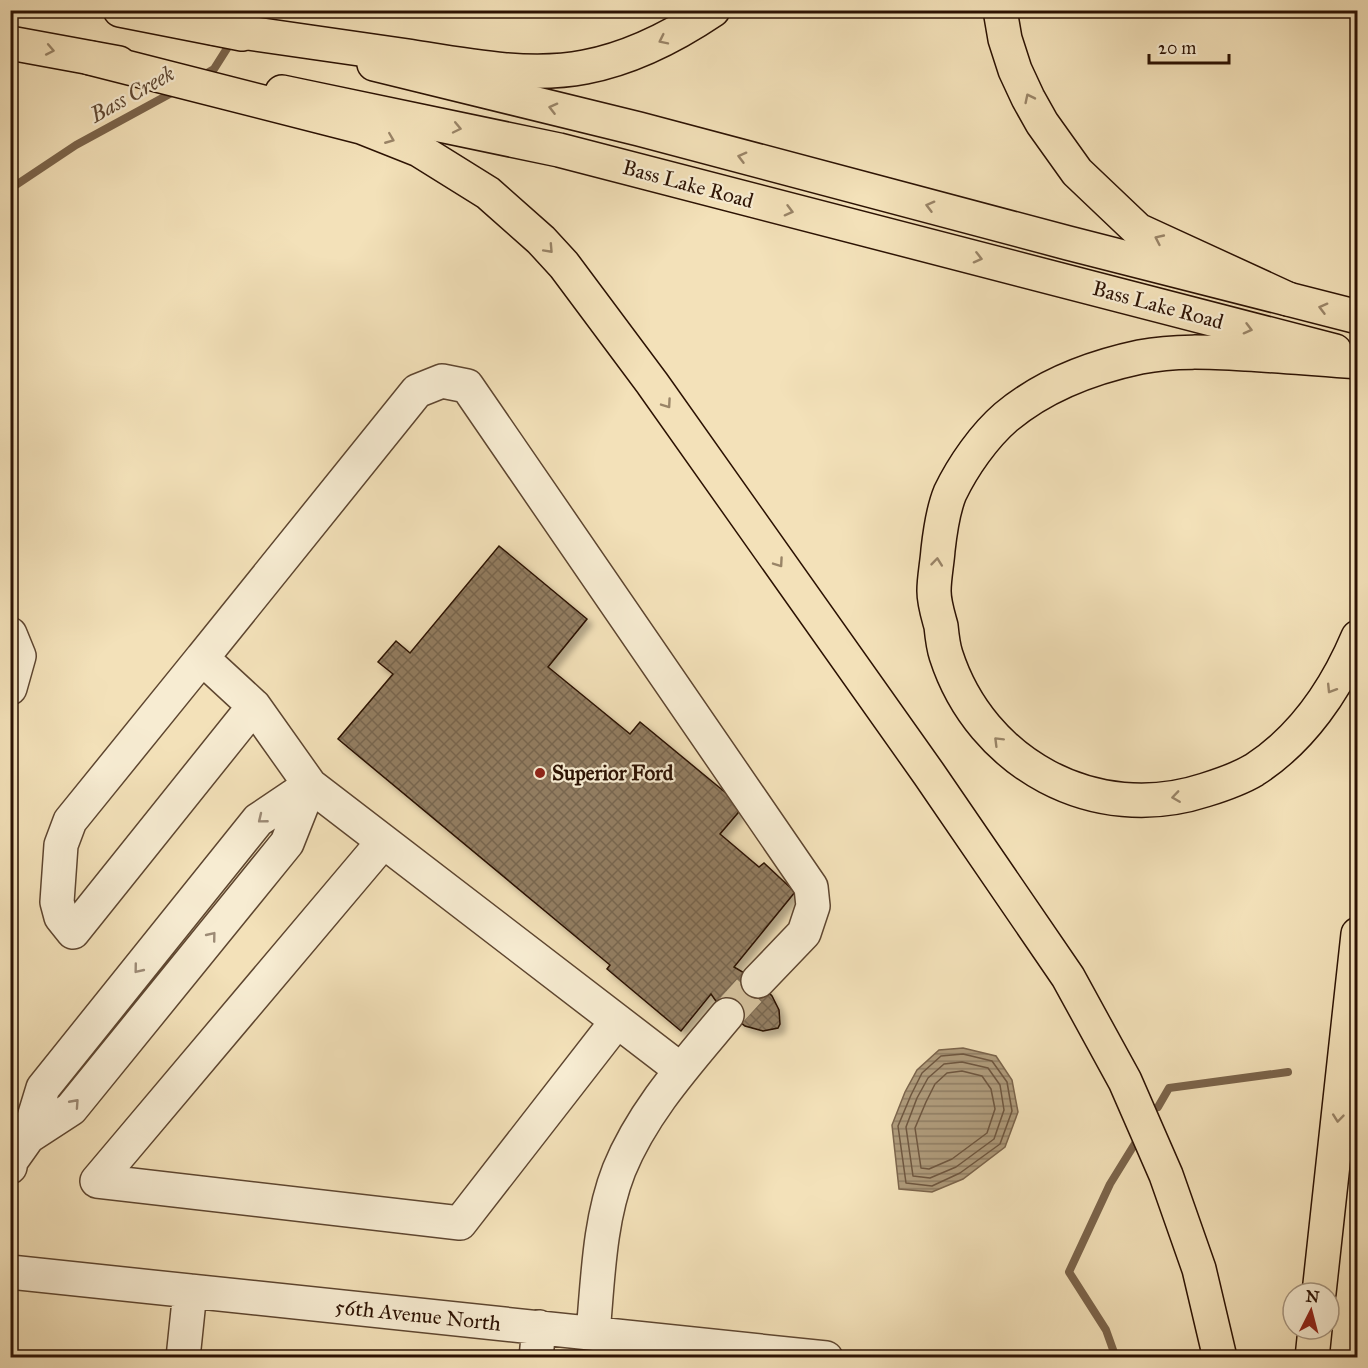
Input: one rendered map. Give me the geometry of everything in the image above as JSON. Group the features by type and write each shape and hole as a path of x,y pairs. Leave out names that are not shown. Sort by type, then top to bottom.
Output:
{"main road":[{"name":"Bass Lake Road","path":"120,10 381,65 639,129 1358,317"},
{"path":"213,28 477,66 540,70 584,67 636,53 684,30 713,10"},
{"path":"1000,10 1005,39 1028,98 1042,123 1077,172 1138,230 1288,299"},
{"name":"Bass Lake Road","path":"10,43 275,91 559,150 1280,347 1358,357"},
{"path":"90,58 361,127 419,150 488,192 541,240 564,265 666,403 929,774 1068,977 1125,1081 1158,1157 1199,1269 1220,1358"},
{"path":"1358,362 1280,347 1190,351 1141,357 1105,366 1038,394 1006,417 985,439 950,494 940,531 934,592 946,655 977,717 996,740 1021,762 1049,778 1082,792 1112,798 1155,800 1188,795 1220,785 1252,771 1282,748 1324,700 1345,668 1358,637"},
{"path":"1320,1281 1358,934"},
{"path":"1312,1358 1314,1341"}],"street":[{"path":"254,706 73,932 61,917 57,902 61,845 70,821 417,391 442,381 467,386 811,886 813,906 804,933 758,981"},
{"path":"10,634 20,656 10,688"},
{"path":"202,658 254,706 310,785 681,1070"},
{"path":"10,1167 11,1161 28,1137 71,1109 288,843 310,785"},
{"path":"383,842 98,1181 460,1223 617,1021"},
{"path":"593,1333 602,1234 619,1170 649,1113 727,1015"},
{"name":"56th Avenue North","path":"10,1272 190,1291 538,1342 593,1333 826,1358"},
{"path":"183,1358 190,1291"}],"water":[{"path":"963,1048 996,1056 1012,1080 1018,1112 1005,1147 963,1179 932,1192 899,1189 892,1125 905,1092 917,1070 939,1050"}],"building":[{"name":"Superior Ford","path":"499,546 587,619 548,667 630,734 640,722 743,807 720,834 759,867 764,863 795,892 734,967 758,981 772,996 779,1010 778,1028 763,1031 745,1026 718,1004 711,994 681,1031 607,969 610,965 338,739 393,674 378,662 396,641 410,653"}],"waterway":[{"name":"Bass Creek","path":"242,25 251,10"},
{"name":"Bass Creek","path":"202,76 214,69 233,39"},
{"name":"Bass Creek","path":"10,189 76,145 177,90"},
{"path":"1158,1107 1169,1088 1288,1072"},
{"path":"1116,1358 1106,1330 1069,1272 1110,1184 1139,1137"}],"tunnel":[{"path":"727,1015 758,981"}],"place":[{"name":"Superior Ford","path":"540,773"}]}
